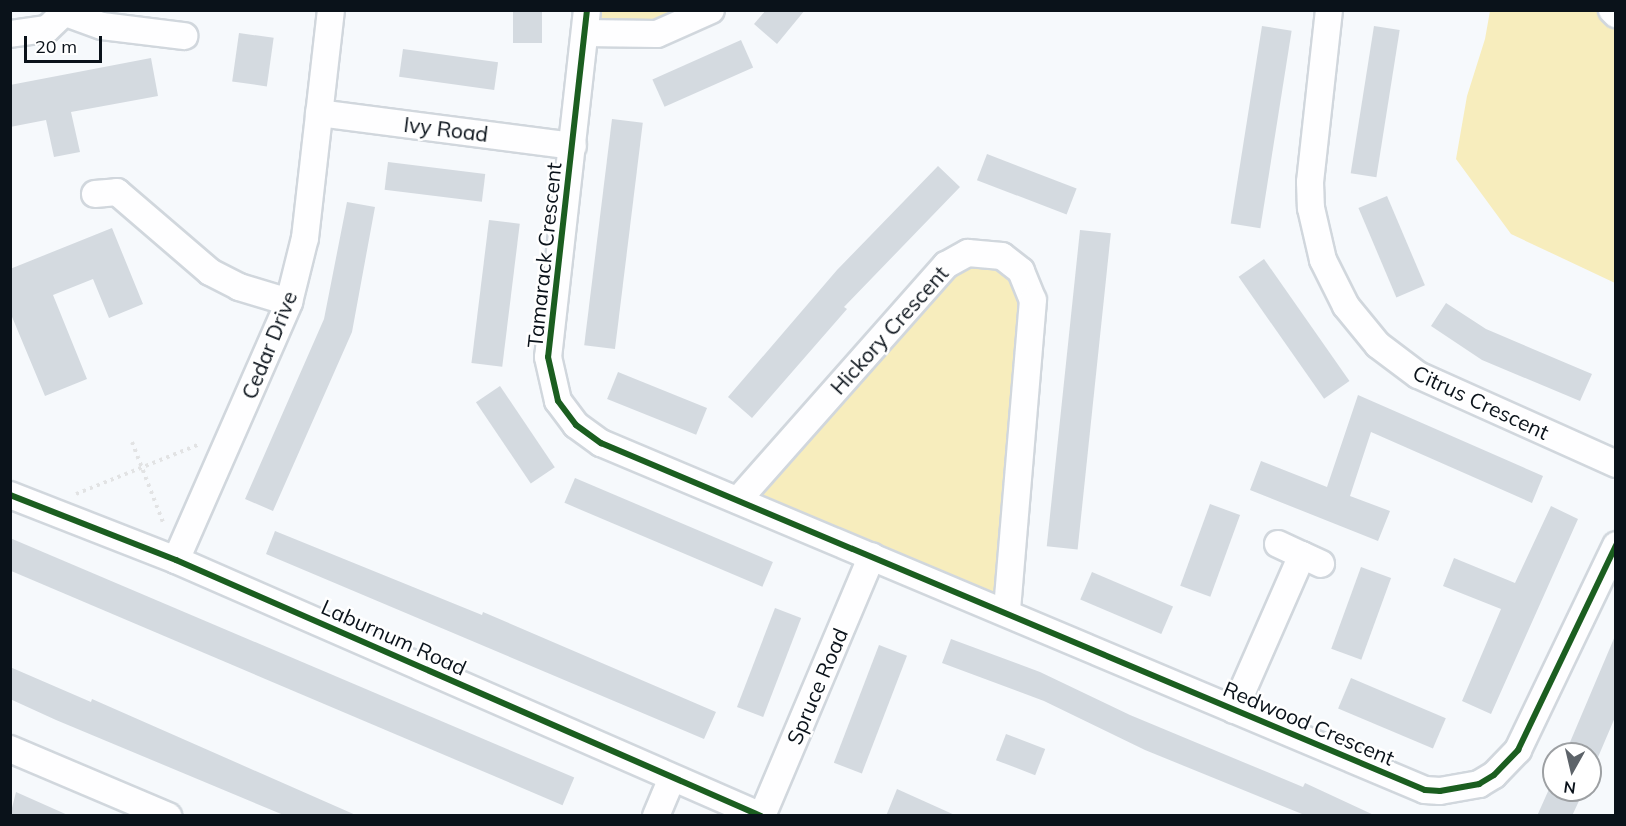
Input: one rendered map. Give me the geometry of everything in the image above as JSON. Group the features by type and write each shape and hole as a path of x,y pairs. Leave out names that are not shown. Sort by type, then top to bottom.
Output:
{"street":[{"name":"Cedar Drive","path":"176,560 289,302 305,238 331,10"},
{"path":"586,22 657,34 711,10"},
{"name":"Citrus Crescent","path":"1329,10 1310,182 1311,208 1323,260 1346,306 1378,345 1418,375 1616,464"},
{"path":"1612,10 1616,14"},
{"path":"10,34 47,29 66,12 102,26 184,36"},
{"name":"Tamarack Crescent","path":"586,22 548,357 558,401 576,425 600,443 872,556"},
{"name":"Ivy Road","path":"320,113 573,146"},
{"path":"95,194 117,192 210,272 239,286 289,302"},
{"name":"Hickory Crescent","path":"738,500 945,265 968,254 1002,256 1022,271 1033,300 1007,611"},
{"name":"Laburnum Road","path":"10,495 176,560 762,816"},
{"path":"1234,710 1312,560 1278,544"},
{"name":"Redwood Crescent","path":"872,556 1007,611 1425,790 1455,790 1479,784 1501,769 1518,750 1615,550"},
{"name":"Spruce Road","path":"762,816 872,556"},
{"path":"10,749 168,816"},
{"path":"656,816 672,778"}],"path":[{"path":"42,507 233,430"},
{"path":"132,441 144,466 176,560"}],"shaded area":[{"path":"1612,10 1615,14 1615,283 1511,234 1456,159 1467,96 1485,39 1490,11"},
{"path":"587,11 711,11 705,16 585,33"},
{"path":"956,258 1021,271 1007,611 738,500"}],"building":[{"path":"513,10 542,10 542,43 513,43"},
{"path":"766,10 805,10 777,44 754,24"},
{"path":"1262,26 1292,31 1260,228 1231,224"},
{"path":"1374,26 1400,30 1376,177 1351,173"},
{"path":"239,33 274,38 267,86 232,82"},
{"path":"741,40 753,67 665,107 652,79"},
{"path":"403,49 498,62 494,90 399,77"},
{"path":"151,58 158,96 71,112 80,152 54,157 46,120 10,127 10,85"},
{"path":"612,119 643,123 615,349 584,345"},
{"path":"987,154 1077,188 1067,215 977,180"},
{"path":"388,162 485,174 482,202 385,190"},
{"path":"938,166 960,187 844,307 847,309 752,418 728,397 837,270"},
{"path":"1387,196 1425,285 1396,297 1358,208"},
{"path":"347,202 375,207 352,332 273,511 245,499 324,319"},
{"path":"489,220 520,224 502,367 471,363"},
{"path":"112,228 143,304 109,318 93,279 53,295 87,379 45,396 10,312 10,269"},
{"path":"1080,230 1111,233 1078,549 1047,546"},
{"path":"1264,259 1349,381 1324,399 1239,277"},
{"path":"1446,303 1486,329 1592,374 1580,401 1482,360 1431,326"},
{"path":"618,372 707,408 696,435 607,399"},
{"path":"500,386 555,467 531,483 476,402"},
{"path":"1358,395 1543,476 1532,503 1371,432 1350,496 1390,511 1378,541 1250,490 1261,461 1327,487"},
{"path":"575,478 773,562 762,587 564,503"},
{"path":"1210,504 1240,515 1210,597 1180,586"},
{"path":"1551,506 1578,519 1491,714 1462,701 1501,609 1443,586 1454,558 1515,583"},
{"path":"275,531 482,615 483,612 716,712 704,739 266,554"},
{"path":"10,538 574,778 563,805 10,571"},
{"path":"1361,567 1391,578 1361,660 1331,649"},
{"path":"1092,572 1173,606 1161,634 1080,600"},
{"path":"775,608 801,618 763,717 737,707"},
{"path":"1615,636 1616,715 1602,748 1602,742 1570,742"},
{"path":"951,639 1040,672 1130,715 1303,787 1305,783 1376,816 1307,816 1145,750 1044,701 942,663"},
{"path":"879,645 907,656 862,773 834,763"},
{"path":"10,667 91,702 92,699 358,816 286,816 56,720 10,699"},
{"path":"1351,678 1446,718 1433,749 1338,708"},
{"path":"1006,734 1045,749 1035,775 996,760"},
{"path":"897,789 957,816 886,816"},
{"path":"16,792 70,816 10,816"},
{"path":"1543,802 1578,802 1572,816 1537,816"}],"cycle path":[{"path":"587,10 548,357 558,401 576,425 601,443 1425,790 1440,791 1479,784 1494,775 1518,750 1616,545"},
{"path":"10,495 176,560 761,816"}]}
